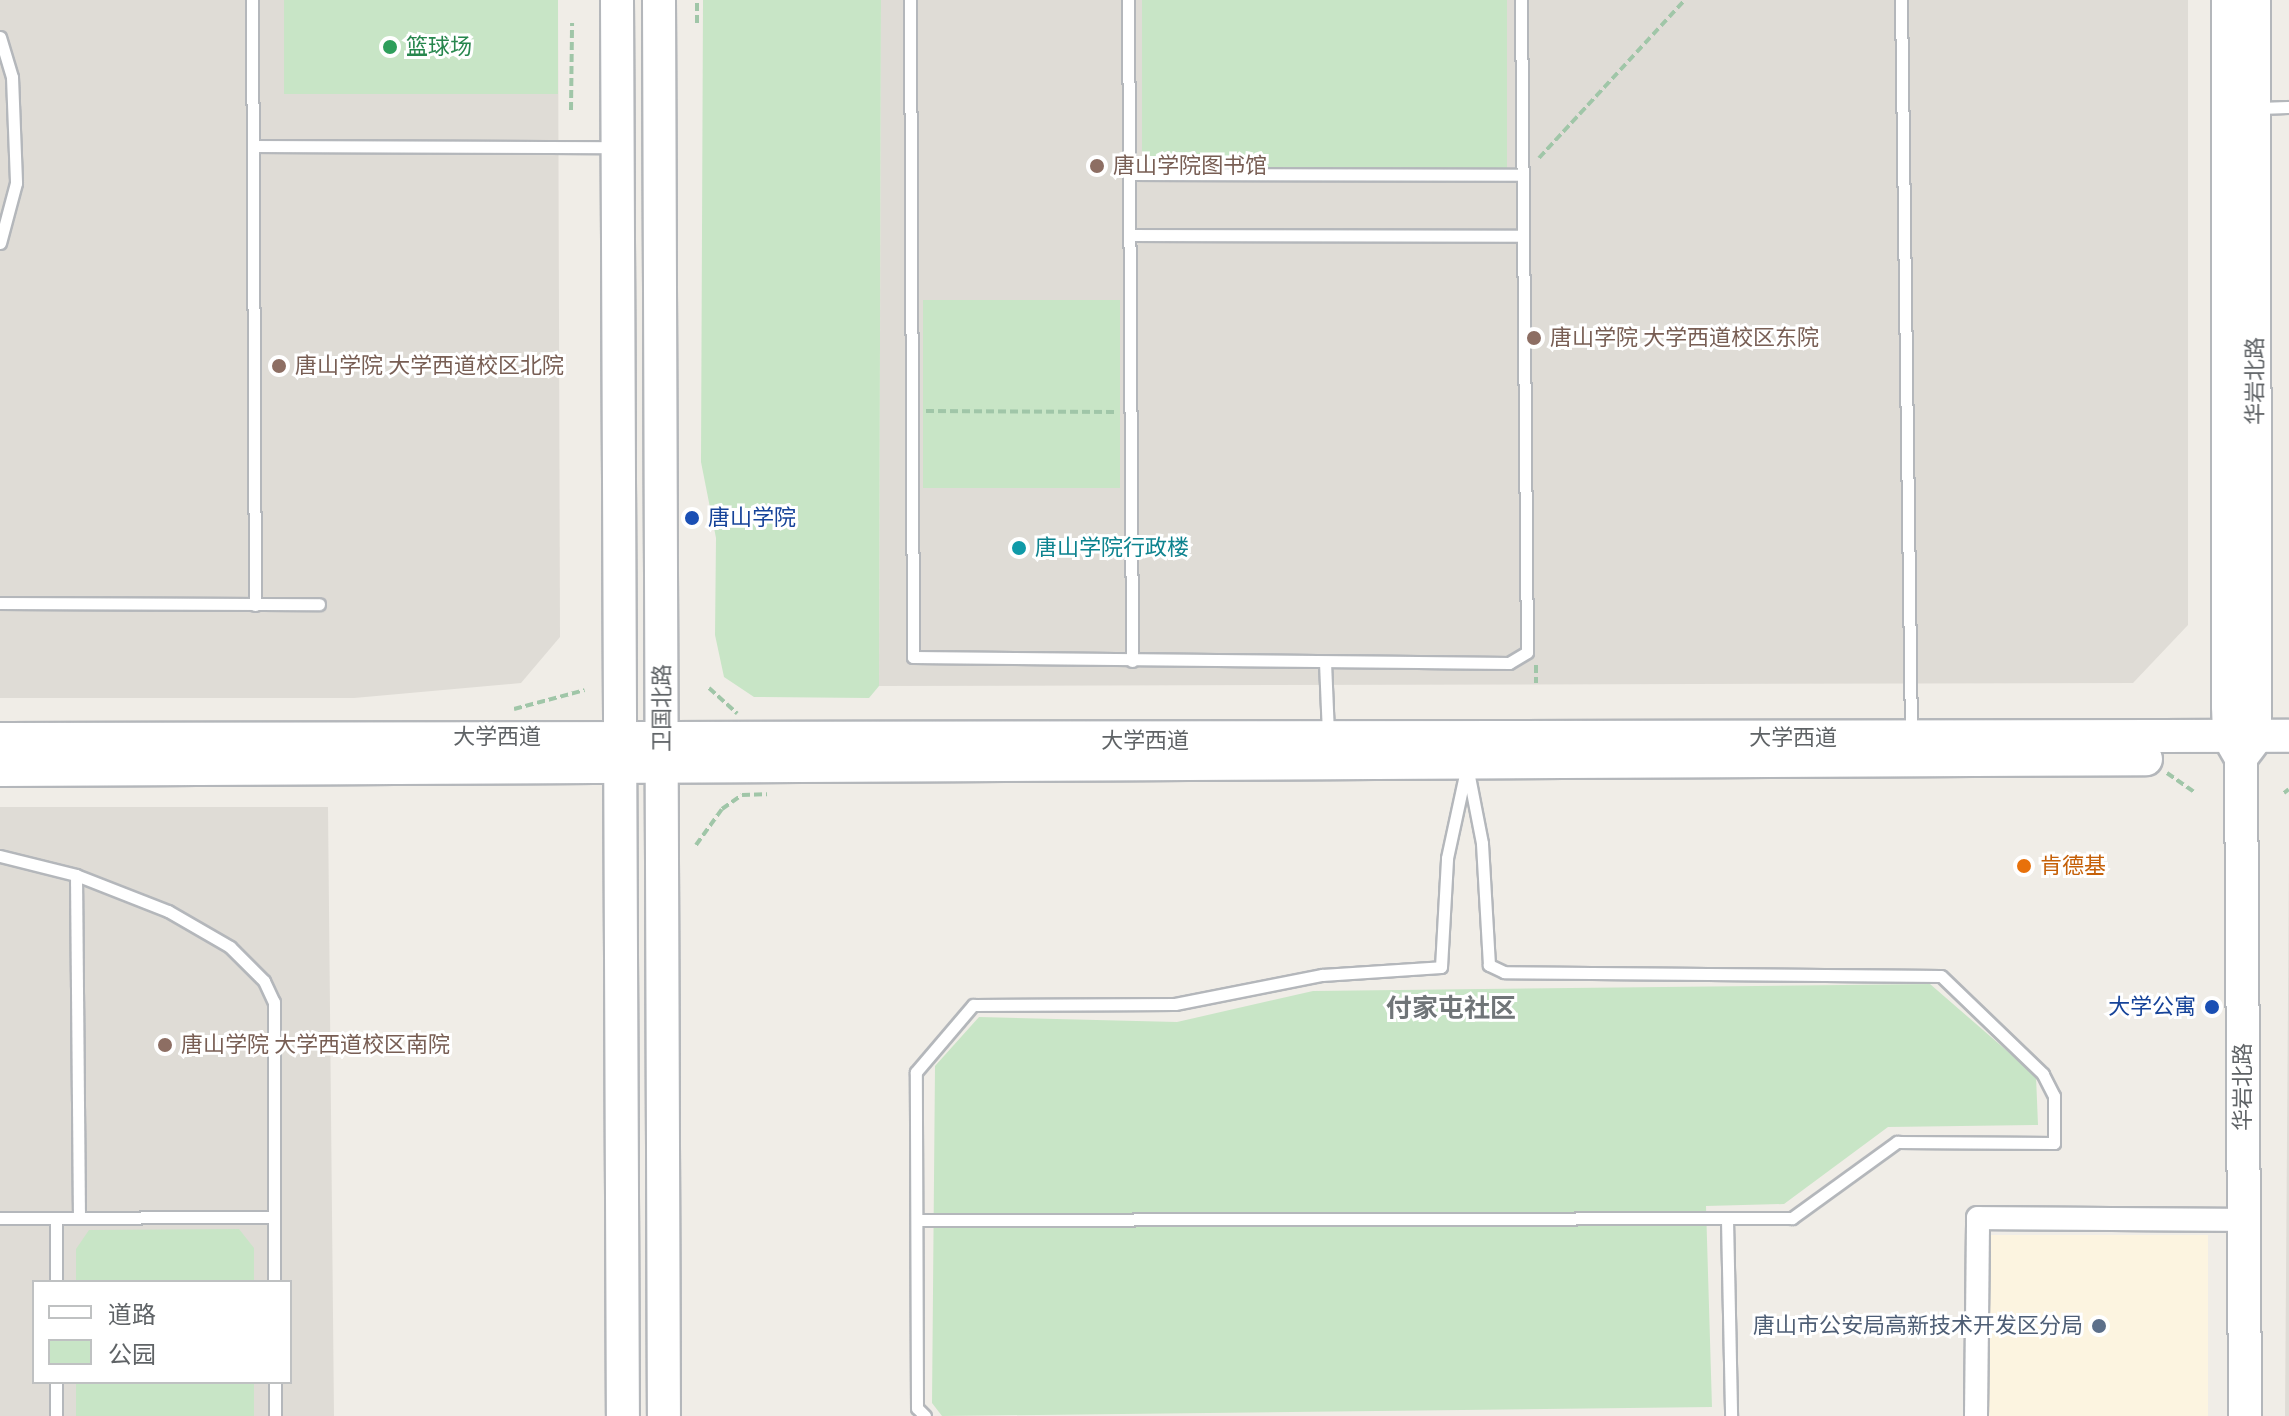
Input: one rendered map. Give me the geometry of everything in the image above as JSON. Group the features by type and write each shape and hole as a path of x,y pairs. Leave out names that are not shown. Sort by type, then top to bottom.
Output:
{"main road":[{"name":"卫国北路","path":"617,0 623,1416"},
{"name":"卫国北路","path":"659,0 664,1416"},
{"name":"华岩北路","path":"2228,0 2242,744 2245,1416"},
{"name":"华岩北路","path":"2242,744 2254,0"},
{"name":"大学西道","path":"0,739 662,756 1467,765 2242,744 2289,736"},
{"name":"大学西道","path":"662,756 1328,740 1911,737 2242,744 2289,757"},
{"name":"大学西道","path":"0,770 622,755"}],"street":[{"path":"1976,1416 1978,1218 2244,1220"}],"lane":[{"path":"252,0 255,605"},
{"path":"910,0 913,657 1509,663 1527,652 1521,0"},
{"path":"1128,0 1132,661"},
{"path":"1901,0 1911,737"},
{"path":"0,37 12,77 16,183 0,243"},
{"path":"2254,108 2289,107"},
{"path":"255,146 618,148"},
{"path":"1129,174 1523,175"},
{"path":"1130,235 1523,236"},
{"path":"0,603 319,604"},
{"path":"1325,662 1328,740"},
{"path":"918,1220 1792,1218 1897,1142 2054,1143 2054,1096 2043,1074 1941,976 1504,972 1489,965 1482,843 1467,765"},
{"path":"925,1416 917,1408 916,1072 973,1005 1175,1004 1322,975 1441,967 1447,858 1467,765"},
{"path":"0,856 76,875 168,911 230,947 264,981 274,1002 274,1280"},
{"path":"76,875 79,1217"},
{"path":"0,1218 273,1217"},
{"path":"56,1218 56,1280"},
{"path":"1727,1219 1731,1416"},
{"path":"56,1384 56,1416"},
{"path":"275,1384 275,1416"}],"path":[{"path":"697,0 697,23"},
{"path":"1535,163 1685,0"},
{"path":"571,110 572,23"},
{"path":"912,411 1130,412"},
{"path":"1536,652 1536,683"},
{"path":"709,688 741,716"},
{"path":"514,709 585,690"},
{"path":"696,845 742,795"}],"shaded area":[{"name":"唐山学院 大学西道校区北院","path":"0,0 558,0 560,637 521,683 354,698 0,698"},
{"name":"唐山学院 大学西道校区东院","path":"881,0 2188,0 2188,625 2133,683 879,686"},
{"name":"唐山学院 大学西道校区南院","path":"0,807 328,807 334,1416 0,1416"},
{"path":"2289,862 2289,1416 2285,1416"},
{"name":"唐山市公安局高新技术开发区分局","path":"1989,1235 2208,1235 2208,1416 1989,1416"}],"green space":[{"path":"284,0 558,0 558,94 284,94"},
{"path":"703,0 881,0 879,686 869,698 754,697 724,677 715,635 716,538 701,462"},
{"path":"1142,0 1507,0 1507,169 1142,169"},
{"path":"923,300 1120,300 1120,488 923,488"},
{"path":"1930,984 2036,1076 2038,1125 1888,1127 1784,1204 1706,1206 1712,1407 942,1416 932,1403 935,1066 979,1017 1177,1022 1313,991"},
{"path":"239,1229 254,1248 254,1280 76,1280 76,1249 89,1230"},
{"path":"76,1384 254,1384 254,1416 76,1416"}],"place":[{"name":"篮球场","path":"390,47"},
{"name":"唐山学院图书馆","path":"1097,166"},
{"name":"唐山学院 大学西道校区东院","path":"1534,338"},
{"name":"唐山学院 大学西道校区北院","path":"279,366"},
{"name":"唐山学院","path":"692,518"},
{"name":"唐山学院行政楼","path":"1019,548"},
{"name":"肯德基","path":"2024,866"},
{"name":"大学公寓","path":"2212,1007"},
{"name":"唐山学院 大学西道校区南院","path":"165,1045"},
{"name":"唐山市公安局高新技术开发区分局","path":"2099,1326"}],"district":[{"name":"付家屯社区","path":"1451,1009"}]}
